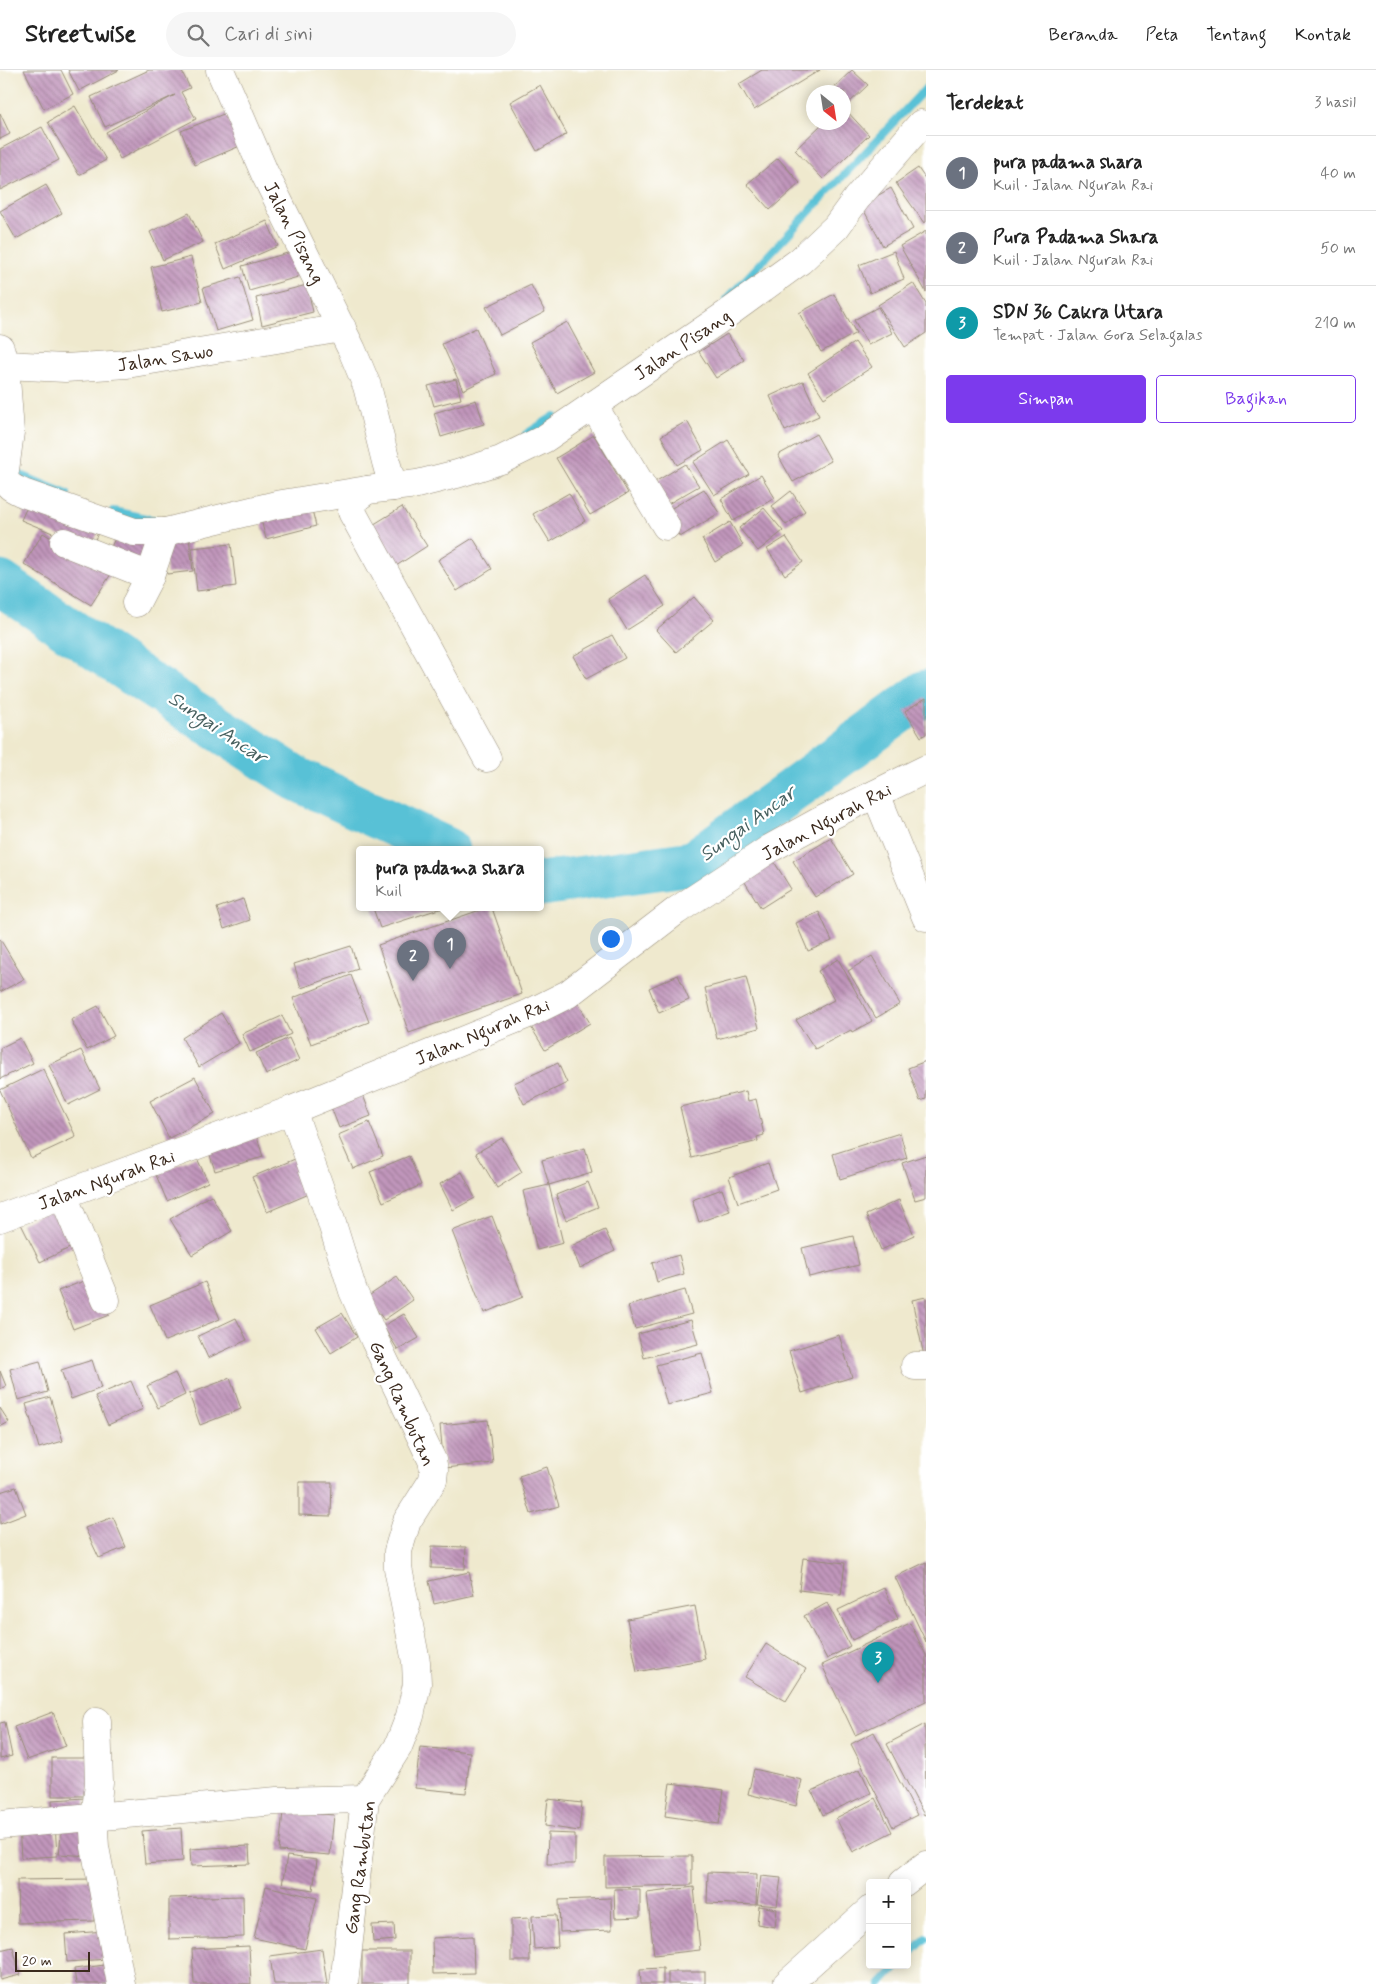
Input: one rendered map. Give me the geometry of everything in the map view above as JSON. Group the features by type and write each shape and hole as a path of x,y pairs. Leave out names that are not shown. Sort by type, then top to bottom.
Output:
{"street":[{"name":"Jalan Pisang","path":"220,70 266,174 342,328 367,386 390,476 417,484 501,460 544,439 728,314 800,261 836,227 857,198 921,124"},
{"name":"Jalan Sawo","path":"2,360 65,368 127,364 342,328"},
{"path":"2,360 9,402 9,446 4,478 6,483 12,488 84,516 134,532 165,532 276,506 367,490"},
{"path":"593,404 666,526"},
{"path":"390,476 354,500 352,512 487,758"},
{"path":"136,603 150,576 165,532"},
{"path":"64,542 150,576"},
{"name":"Jalan Ngurah Rai","path":"0,1218 292,1110 500,1026 568,994 676,911 723,879 820,821 926,769"},
{"path":"876,794 926,917"},
{"name":"Gang Rambutan","path":"292,1110 330,1217 353,1291 434,1465 431,1485 407,1521 398,1550 401,1586 416,1662 417,1684 410,1716 398,1746 365,1799 344,1984"},
{"path":"63,1195 106,1300"},
{"path":"97,1721 99,1782 95,1847 121,1984"},
{"path":"0,1825 277,1801 365,1799"},
{"path":"908,1879 926,1865"},
{"path":"787,1984 866,1914"}],"building":[{"path":"24,70 61,70 73,94 44,109"},
{"path":"68,70 119,70 79,91"},
{"path":"149,70 181,70 190,88 181,92 196,119 120,159 106,132 175,95 105,127 91,97"},
{"path":"762,70 820,70 754,110 739,84"},
{"path":"852,70 868,85 851,101 851,85 836,85"},
{"path":"540,85 567,134 537,151 510,102"},
{"path":"75,106 106,160 79,175 48,122"},
{"path":"0,113 10,134 0,139"},
{"path":"226,113 240,146 195,165 181,131"},
{"path":"851,116 869,135 823,179 795,150 816,130 851,130"},
{"path":"42,127 59,160 0,190 0,149"},
{"path":"778,158 800,183 770,210 747,184"},
{"path":"918,168 926,180 926,222 924,223 896,183"},
{"path":"46,185 62,213 16,239 0,211"},
{"path":"891,188 913,229 883,246 861,205"},
{"path":"189,213 203,242 163,260 150,232"},
{"path":"267,221 278,246 225,269 215,244"},
{"path":"926,231 926,292 900,246"},
{"path":"894,251 904,279 870,293 859,265"},
{"path":"291,252 298,277 249,291 242,266"},
{"path":"191,257 202,302 162,312 151,267"},
{"path":"240,277 253,320 216,331 203,288"},
{"path":"913,283 926,304 926,333 905,347 878,305"},
{"path":"307,285 313,312 262,325 256,298"},
{"path":"531,285 545,312 500,335 486,307"},
{"path":"834,294 856,333 821,352 799,313"},
{"path":"878,307 892,333 868,345 854,320"},
{"path":"567,322 594,372 557,393 530,342"},
{"path":"476,328 496,374 463,390 442,344"},
{"path":"727,334 744,360 716,378 699,352"},
{"path":"855,342 872,367 824,398 808,373"},
{"path":"456,379 461,399 434,406 428,386"},
{"path":"803,381 819,416 785,431 770,396"},
{"path":"476,400 484,424 441,437 434,413"},
{"path":"687,421 703,450 677,465 661,436"},
{"path":"816,434 831,461 793,482 778,455"},
{"path":"594,435 628,493 590,515 556,458"},
{"path":"728,440 749,474 714,495 693,462"},
{"path":"685,464 699,486 661,508 648,486"},
{"path":"761,475 775,498 733,521 721,499"},
{"path":"704,489 719,513 680,537 665,512"},
{"path":"791,491 805,511 786,525 772,506"},
{"path":"569,493 585,521 550,542 533,514"},
{"path":"31,498 100,528 91,549 21,520"},
{"path":"310,502 316,526 266,539 260,516"},
{"path":"402,507 427,546 396,566 371,526"},
{"path":"764,508 783,531 758,551 739,528"},
{"path":"730,522 743,545 715,562 702,539"},
{"path":"120,527 155,543 141,572 107,556"},
{"path":"43,533 111,574 91,605 24,564"},
{"path":"189,537 193,571 167,574 163,540"},
{"path":"786,537 803,562 785,575 767,549"},
{"path":"473,538 492,569 457,591 438,560"},
{"path":"231,544 236,586 197,591 192,548"},
{"path":"645,575 665,606 627,630 608,599"},
{"path":"694,597 714,620 676,652 656,630"},
{"path":"612,635 625,658 586,679 573,656"},
{"path":"926,698 926,734 921,737 905,711"},
{"path":"831,838 853,874 815,897 793,861"},
{"path":"773,860 791,889 761,908 743,879"},
{"path":"243,899 250,920 224,929 217,908"},
{"path":"374,911 433,911 380,928"},
{"path":"477,911 493,911 522,994 409,1033 378,945"},
{"path":"819,912 832,941 808,951 796,923"},
{"path":"0,939 24,979 0,992"},
{"path":"351,946 358,969 301,988 294,964"},
{"path":"872,956 900,1004 876,1018 848,971"},
{"path":"838,959 872,1021 815,1049 796,1020 834,1000 818,971"},
{"path":"351,975 369,1022 311,1044 293,998"},
{"path":"678,975 689,1000 659,1013 649,988"},
{"path":"746,977 759,1028 717,1039 705,988"},
{"path":"573,995 590,1023 545,1050 528,1022"},
{"path":"98,1006 114,1036 87,1050 71,1020"},
{"path":"221,1013 239,1043 199,1067 182,1038"},
{"path":"282,1016 291,1034 250,1052 242,1034"},
{"path":"20,1038 33,1063 0,1079 0,1048"},
{"path":"289,1038 299,1060 266,1075 256,1053"},
{"path":"81,1050 100,1089 68,1105 49,1065"},
{"path":"926,1061 926,1099 920,1101 908,1068"},
{"path":"558,1063 567,1083 524,1104 514,1083"},
{"path":"43,1069 76,1137 31,1158 0,1090"},
{"path":"195,1077 215,1114 169,1138 150,1101"},
{"path":"746,1091 748,1101 756,1099 764,1135 757,1137 758,1141 692,1158 680,1107"},
{"path":"363,1095 371,1116 339,1128 331,1107"},
{"path":"369,1122 383,1156 353,1169 338,1135"},
{"path":"900,1133 907,1158 840,1179 833,1154"},
{"path":"257,1137 263,1157 215,1171 209,1152"},
{"path":"502,1138 522,1172 497,1188 476,1153"},
{"path":"585,1148 592,1172 549,1185 542,1160"},
{"path":"926,1155 926,1197 915,1200 902,1163"},
{"path":"196,1156 208,1182 167,1201 156,1175"},
{"path":"409,1156 421,1185 383,1202 370,1172"},
{"path":"295,1159 309,1194 267,1212 252,1177"},
{"path":"768,1163 777,1189 738,1203 729,1177"},
{"path":"462,1172 475,1198 453,1210 440,1184"},
{"path":"588,1182 598,1207 566,1220 556,1195"},
{"path":"549,1185 563,1243 537,1250 523,1191"},
{"path":"722,1189 730,1211 699,1222 692,1200"},
{"path":"211,1195 232,1231 192,1255 170,1219"},
{"path":"899,1200 914,1235 881,1250 866,1215"},
{"path":"59,1206 78,1244 40,1262 21,1224"},
{"path":"492,1216 523,1297 484,1313 452,1231"},
{"path":"605,1230 615,1251 580,1268 571,1246"},
{"path":"853,1236 859,1265 809,1277 802,1248"},
{"path":"679,1255 684,1274 657,1282 652,1263"},
{"path":"94,1277 109,1315 73,1329 58,1291"},
{"path":"397,1277 413,1300 384,1320 367,1297"},
{"path":"205,1282 220,1319 165,1341 150,1305"},
{"path":"685,1290 692,1314 635,1329 628,1306"},
{"path":"926,1297 926,1355 924,1356 912,1300"},
{"path":"342,1313 357,1337 331,1353 316,1328"},
{"path":"404,1314 419,1338 398,1350 383,1326"},
{"path":"236,1318 247,1340 208,1358 198,1336"},
{"path":"691,1320 698,1344 644,1358 638,1334"},
{"path":"839,1335 852,1377 802,1393 789,1351"},
{"path":"702,1353 713,1393 667,1405 656,1365"},
{"path":"92,1360 101,1388 71,1399 61,1370"},
{"path":"40,1361 48,1392 18,1400 10,1369"},
{"path":"0,1371 6,1386 0,1389"},
{"path":"175,1373 185,1395 158,1408 147,1386"},
{"path":"230,1378 241,1409 200,1425 189,1394"},
{"path":"131,1381 143,1409 108,1425 95,1396"},
{"path":"50,1397 63,1441 39,1448 26,1404"},
{"path":"0,1408 9,1422 0,1427"},
{"path":"488,1420 493,1463 444,1468 440,1425"},
{"path":"547,1467 559,1506 531,1514 519,1476"},
{"path":"299,1482 332,1482 331,1516 299,1515"},
{"path":"16,1487 26,1514 0,1524 0,1492"},
{"path":"113,1517 126,1547 99,1558 85,1528"},
{"path":"432,1546 466,1547 465,1569 431,1568"},
{"path":"803,1558 845,1563 841,1595 799,1590"},
{"path":"926,1562 926,1642 895,1577"},
{"path":"469,1572 474,1595 434,1604 429,1581"},
{"path":"884,1588 898,1619 852,1640 838,1610"},
{"path":"827,1603 850,1646 827,1659 804,1616"},
{"path":"695,1606 705,1659 637,1672 627,1619"},
{"path":"910,1623 926,1655 926,1701 855,1735 822,1665"},
{"path":"766,1644 806,1669 786,1701 745,1677"},
{"path":"53,1712 66,1746 27,1760 14,1727"},
{"path":"5,1722 12,1756 0,1759 0,1723"},
{"path":"925,1724 926,1814 924,1815 887,1744"},
{"path":"874,1732 917,1815 893,1827 851,1744"},
{"path":"420,1747 470,1752 466,1793 415,1788"},
{"path":"52,1758 91,1758 91,1796 52,1796"},
{"path":"754,1769 802,1780 796,1806 748,1794"},
{"path":"860,1769 871,1793 823,1815 812,1791"},
{"path":"670,1783 724,1790 719,1824 665,1816"},
{"path":"85,1798 86,1814 53,1816 52,1800"},
{"path":"875,1798 892,1832 853,1852 836,1818"},
{"path":"548,1799 582,1803 579,1831 545,1826"},
{"path":"283,1811 334,1815 330,1855 279,1851"},
{"path":"55,1824 57,1856 21,1858 19,1827"},
{"path":"62,1826 92,1829 89,1856 59,1854"},
{"path":"181,1828 183,1861 145,1864 142,1831"},
{"path":"548,1833 575,1834 575,1864 547,1864"},
{"path":"249,1846 250,1864 191,1866 190,1849"},
{"path":"287,1856 317,1860 313,1890 282,1885"},
{"path":"692,1856 692,1885 605,1887 605,1857"},
{"path":"708,1872 757,1874 756,1905 707,1903"},
{"path":"761,1876 781,1878 777,1906 757,1904"},
{"path":"93,1879 94,1921 18,1923 17,1880"},
{"path":"266,1886 317,1898 305,1949 254,1938"},
{"path":"694,1887 700,1950 654,1955 647,1893"},
{"path":"614,1889 640,1889 640,1917 615,1918"},
{"path":"243,1896 244,1937 169,1939 169,1898"},
{"path":"611,1898 612,1930 560,1932 559,1900"},
{"path":"759,1906 777,1909 775,1927 757,1924"},
{"path":"556,1915 558,1947 534,1949 532,1916"},
{"path":"529,1918 530,1961 511,1961 511,1919"},
{"path":"394,1924 395,1940 373,1942 372,1925"},
{"path":"105,1931 107,1959 67,1962 65,1934"},
{"path":"473,1936 474,1973 433,1974 432,1938"},
{"path":"249,1946 251,1984 194,1984 192,1949"},
{"path":"13,1947 20,1975 0,1980 0,1950"},
{"path":"322,1949 327,1984 274,1984 270,1956"},
{"path":"362,1951 410,1951 410,1984 362,1984"},
{"path":"112,1964 114,1984 76,1984 74,1969"},
{"path":"663,1968 663,1984 641,1984 640,1969"},
{"path":"668,1972 705,1972 705,1984 668,1984"}],"waterway":[{"path":"727,299 926,88"},
{"path":"526,434 554,416"},
{"path":"11,471 67,494"},
{"path":"113,511 155,520"},
{"name":"Sungai Ancar","path":"0,583 152,686 297,779 439,846"},
{"name":"Sungai Ancar","path":"544,883 693,863 926,692"},
{"path":"911,1953 926,1938"},
{"path":"881,1984 895,1969"}],"place":[{"name":"pura padama shara","path":"450,969"},
{"name":"Pura Padama Shara","path":"413,981"},
{"name":"SDN 36 Cakra Utara","path":"878,1683"}]}
